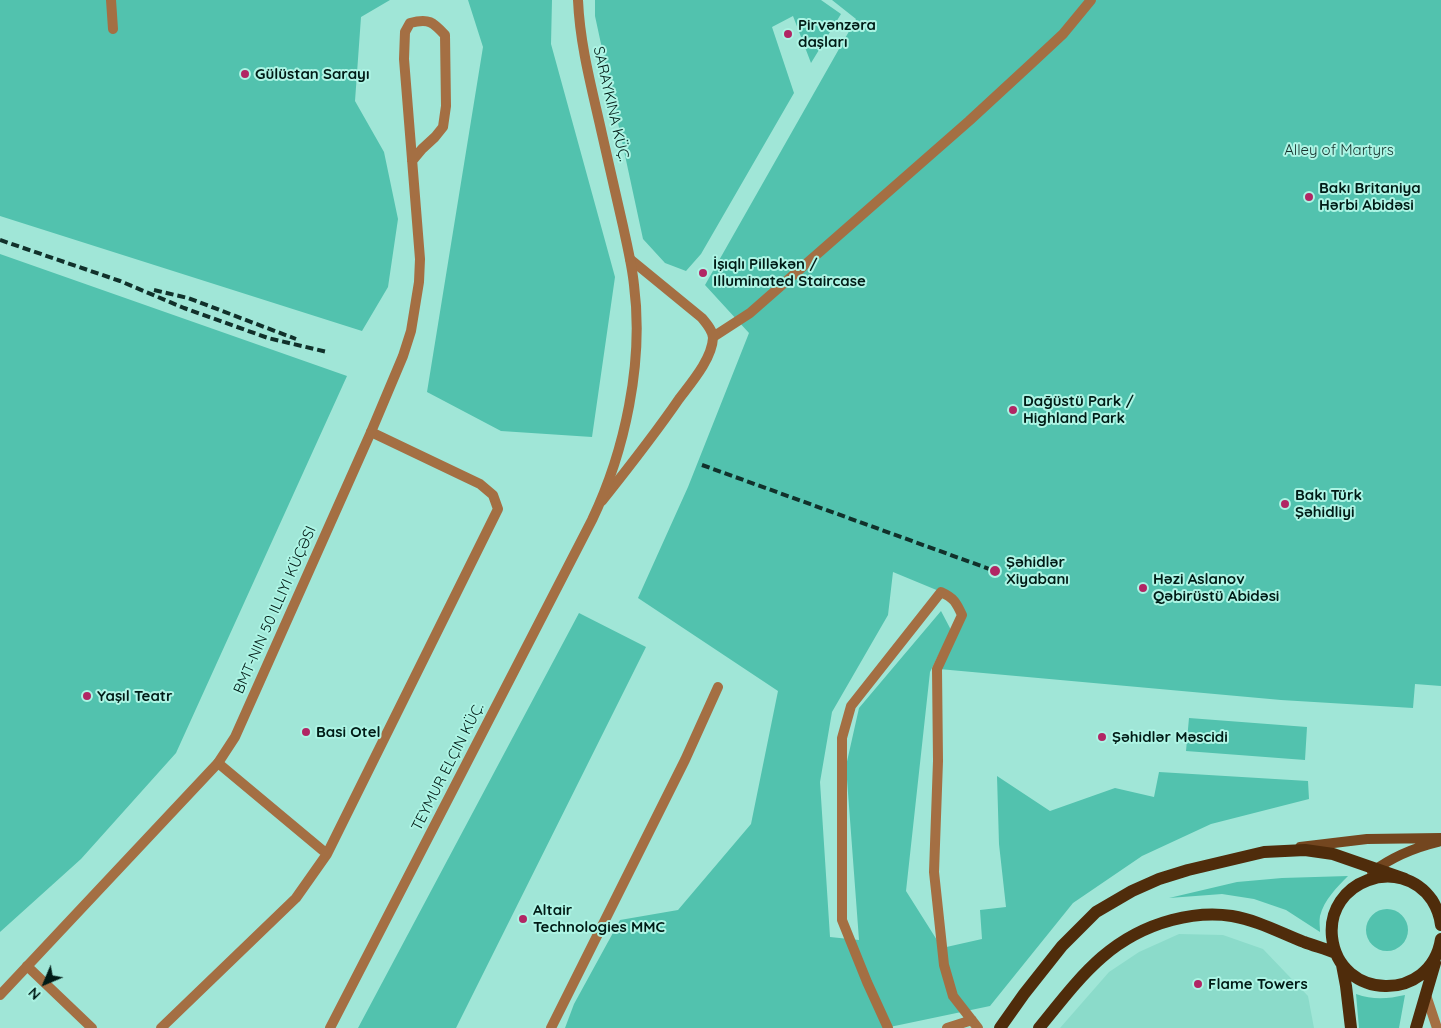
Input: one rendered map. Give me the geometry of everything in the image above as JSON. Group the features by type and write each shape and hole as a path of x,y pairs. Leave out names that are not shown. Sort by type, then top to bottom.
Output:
{"main road":[{"path":"1000,1028 1062,946 1096,912 1132,891 1159,879 1264,852 1323,843 1368,839 1441,840"},
{"path":"1351,1028 1346,986 1332,937 1332,923 1336,910 1352,888 1393,858 1441,840"},
{"path":"1264,852 1305,850 1333,854 1405,880 1417,886 1428,895 1436,906 1441,925"},
{"path":"1352,888 1364,881 1378,877 1392,876 1405,880"},
{"path":"1039,1028 1082,976 1100,958 1124,940 1142,930 1185,917 1233,916 1271,928 1339,958 1350,973 1362,981 1382,986 1402,984 1415,979 1426,970 1434,959 1440,943"},
{"path":"1416,1028 1440,943"}],"street":[{"path":"111,0 113,29"},
{"name":"SARAYKINA KÜÇ.","path":"578,0 582,44 630,259"},
{"path":"713,337 750,313 961,127 1063,34 1091,0"},
{"name":"BMT-NIN 50 ILLIYI KÜÇƏSI","path":"0,995 218,763 235,737 371,432 403,356 411,331 419,282 420,259 412,161 404,59 405,32 410,23 422,19 434,23 445,35 446,106 443,127 436,137 412,161"},
{"path":"600,504 652,438 690,384 708,356 713,337 709,326 702,318 630,259"},
{"path":"600,504 617,454 633,384 637,331 636,297 630,259"},
{"path":"161,1028 296,898 327,854 498,509 493,495 480,484 371,432"},
{"name":"TEYMUR ELÇIN KÜÇ.","path":"330,1028 600,504"},
{"path":"888,1028 842,920 842,738 851,706 941,592 951,596 962,614 937,669 938,761 934,872 944,965 953,996 975,1024"},
{"path":"551,1028 685,760 718,687"},
{"path":"218,763 327,854"},
{"path":"27,966 92,1028"},
{"path":"1426,995 1437,1028"},
{"path":"947,1028 975,1024"}],"shaded area":[{"name":"Flame Towers","path":"1179,934 1223,935 1263,949 1308,996 1314,1028 1060,1028 1109,972 1139,952"}],"green space":[{"path":"0,0 390,0 361,17 355,101 384,152 398,219 388,287 362,331 0,216"},
{"path":"468,0 552,0 551,44 615,277 592,437 501,431 427,392 483,47"},
{"path":"595,0 821,0 841,14 811,63 793,16 772,27 794,93 701,254 686,271 665,263 643,239 595,16"},
{"name":"Alley of Martyrs","path":"832,0 1441,0 1441,686 1415,684 1413,708 1281,700 939,669 962,615 951,596 893,572 888,615 832,712 820,782 830,937 859,940 846,766 859,708 941,611 951,630 930,672 906,891 942,948 982,939 980,910 1006,907 999,844 997,776 1050,811 1115,788 1154,797 1159,772 1308,781 1309,799 1211,824 1142,856 1073,903 990,1006 885,1028 565,1028 574,1004 620,920 678,910 751,824 778,691 638,598 688,487 749,333 705,285 856,19"},
{"path":"0,254 347,376 176,753 81,859 0,932"},
{"path":"579,613 646,647 456,1028 358,1028"},
{"path":"1189,718 1307,727 1305,760 1186,751"},
{"path":"1348,876 1335,889 1322,910 1320,932 1286,910 1254,899 1222,894 1169,898 1237,882 1282,878"},
{"path":"1391,909 1399,912 1405,918 1408,930 1405,942 1399,948 1383,951 1375,948 1369,942 1366,926 1369,918 1375,912"},
{"path":"1356,994 1380,998 1405,995 1399,1028 1359,1028"}],"railway":[{"path":"0,240 120,281 184,308 268,338 327,352"},
{"path":"154,290 188,298 296,339"},
{"path":"702,465 995,571"}],"place":[{"name":"Pirvənzəra daşları","path":"788,34"},
{"name":"Gülüstan Sarayı","path":"245,74"},
{"name":"Bakı Britaniya Hərbi Abidəsi","path":"1309,197"},
{"name":"İşıqlı Pilləkən / Illuminated Staircase","path":"703,273"},
{"name":"Dağüstü Park / Highland Park","path":"1013,410"},
{"name":"Bakı Türk Şəhidliyi","path":"1285,504"},
{"name":"Şəhidlər Xiyabanı","path":"995,571"},
{"name":"Həzi Aslanov Qəbirüstü Abidəsi","path":"1143,588"},
{"name":"Yaşıl Teatr","path":"87,696"},
{"name":"Basi Otel","path":"306,732"},
{"name":"Şəhidlər Məscidi","path":"1102,737"},
{"name":"Altair Technologies MMC","path":"523,919"},
{"name":"Flame Towers","path":"1198,984"}]}
